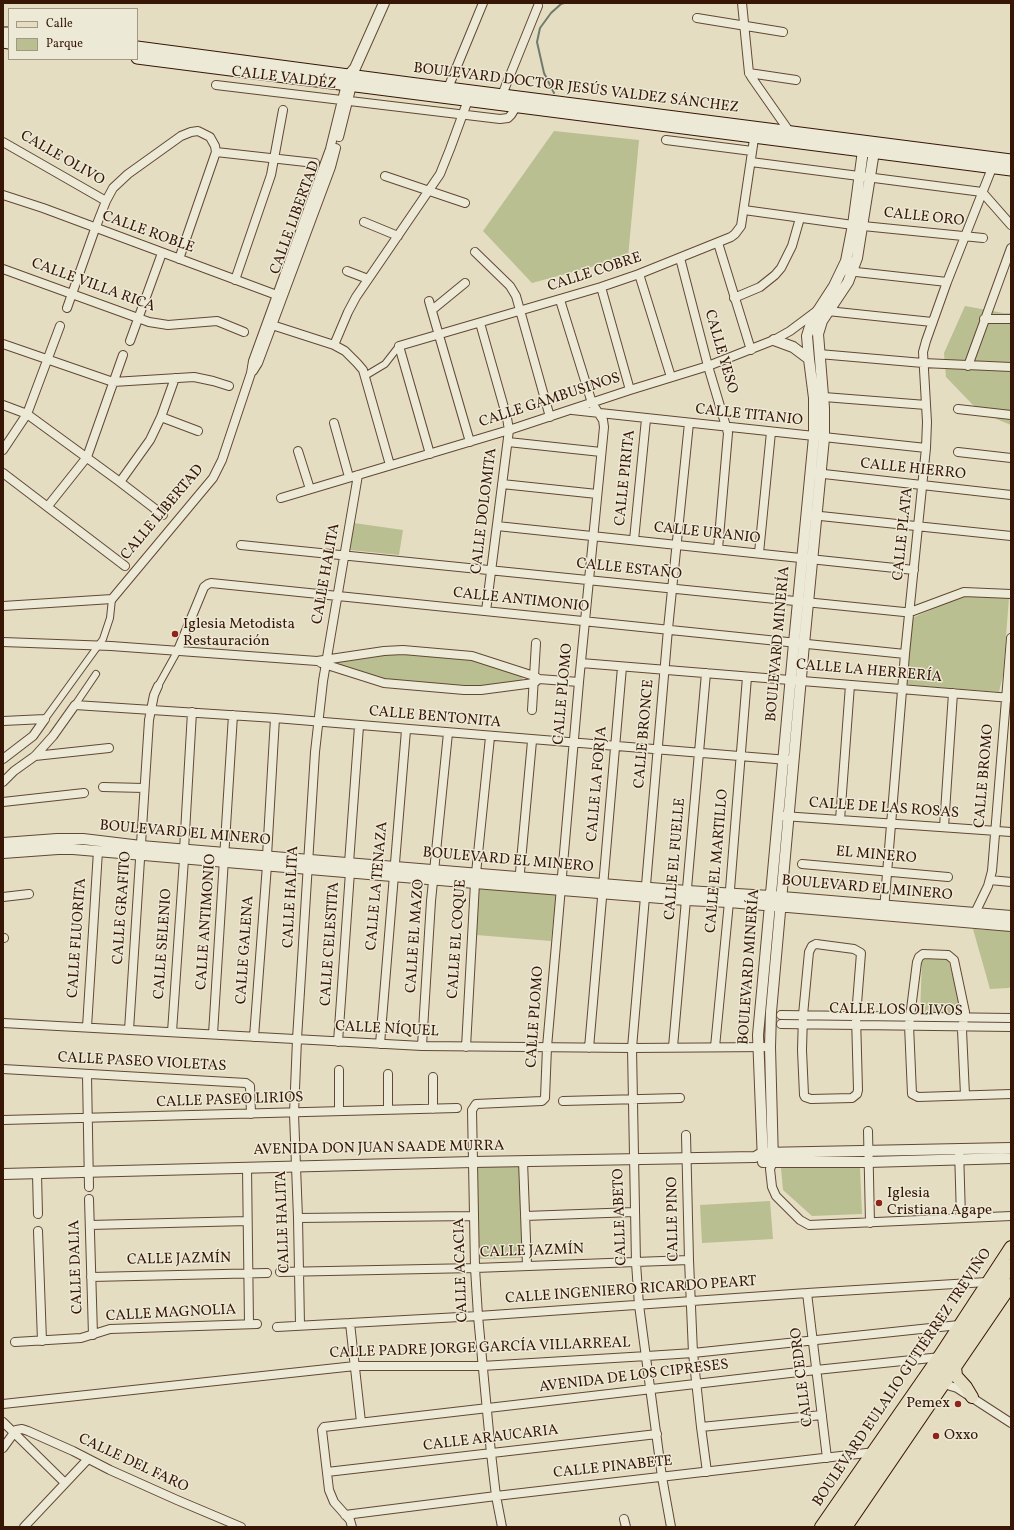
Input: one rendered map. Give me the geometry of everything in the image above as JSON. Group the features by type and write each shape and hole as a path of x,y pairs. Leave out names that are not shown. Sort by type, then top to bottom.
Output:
{"main road":[{"name":"BOULEVARD DOCTOR JESÚS VALDEZ SÁNCHEZ","path":"138,47 171,57"},
{"name":"BOULEVARD DOCTOR JESÚS VALDEZ SÁNCHEZ","path":"138,58 171,57 448,88 502,95 533,104 869,147 1011,160"},
{"name":"BOULEVARD DOCTOR JESÚS VALDEZ SÁNCHEZ","path":"351,78 468,100 516,107 533,104"},
{"name":"BOULEVARD DOCTOR JESÚS VALDEZ SÁNCHEZ","path":"755,132 789,131 869,147 1011,170"},
{"name":"BOULEVARD EULALIO GUTIÉRREZ TREVIÑO","path":"846,1527 944,1384 948,1360 959,1324 1011,1247"},
{"name":"BOULEVARD EULALIO GUTIÉRREZ TREVIÑO","path":"834,1527 1011,1266"},
{"name":"BOULEVARD EULALIO GUTIÉRREZ TREVIÑO","path":"821,1527 872,1453 1011,1285"},
{"path":"948,1360 958,1380 966,1387 972,1397"},
{"path":"922,1397 935,1386 944,1384"}],"street":[{"name":"CALLE LIBERTAD","path":"112,600 213,478 222,460 251,373 253,361 279,296 328,155 337,136 351,78 384,3"},
{"path":"448,88 483,3"},
{"path":"742,3 749,73 789,131"},
{"path":"502,95 538,6"},
{"path":"697,18 783,32"},
{"path":"749,73 796,80"},
{"name":"CALLE VALDÉZ","path":"216,85 504,119 511,115 516,107"},
{"path":"334,345 351,305 429,191 445,164 468,100"},
{"path":"235,280 266,194 275,158 283,110"},
{"path":"67,308 110,192 117,184 185,134 198,131 207,134 213,140 216,152 179,259"},
{"name":"CALLE COBRE","path":"399,346 601,287 639,274 731,237 739,230 744,210 755,132"},
{"path":"666,140 752,151"},
{"name":"CALLE OLIVO","path":"3,142 106,201"},
{"name":"BOULEVARD MINERÍA","path":"858,226 859,176 869,147"},
{"name":"BOULEVARD MINERÍA","path":"819,437 815,409 820,327 823,311 834,286 847,271 848,252 858,226 870,178 869,147"},
{"path":"216,152 315,163"},
{"path":"751,162 982,192 1011,225"},
{"name":"CALLE PLATA","path":"884,910 902,689 926,448 927,364 924,347 964,236 992,168"},
{"path":"385,176 465,203"},
{"name":"CALLE ROBLE","path":"3,195 43,208 279,296"},
{"name":"CALLE ORO","path":"744,210 858,226 983,238"},
{"path":"734,298 760,287 781,268 792,246 800,218"},
{"path":"364,222 398,236"},
{"path":"718,243 751,350"},
{"path":"968,366 1011,248"},
{"path":"475,252 514,291 550,416"},
{"path":"130,341 162,253"},
{"name":"CALLE YESO","path":"680,258 708,366 727,427 728,441 718,549"},
{"name":"CALLE VILLA RICA","path":"3,269 158,324 217,321 244,332"},
{"path":"847,271 947,282"},
{"path":"347,272 368,279"},
{"path":"639,274 670,377"},
{"path":"432,310 465,283"},
{"path":"601,287 630,390"},
{"name":"CALLE LIBERTAD","path":"251,373 258,363 272,325 279,296"},
{"name":"CALLE PLOMO","path":"473,1107 476,1104 542,1101 545,1099 547,1047 580,663 604,423 592,403 560,300"},
{"path":"429,301 470,442"},
{"path":"823,311 932,322"},
{"name":"BOULEVARD MINERÍA","path":"766,1159 770,1012 781,902 784,816 788,760 824,397 808,359 807,343 809,328 823,311"},
{"name":"CALLE GAMBUSINOS","path":"281,498 509,430 708,366 774,340 823,311"},
{"path":"984,319 1011,319"},
{"name":"CALLE DOLOMITA","path":"480,323 507,418 509,430 486,611"},
{"path":"272,325 334,345 345,351 364,373 390,466"},
{"path":"3,450 27,414 60,326"},
{"path":"774,340 793,347 808,359"},
{"path":"3,344 113,382 175,378 205,378 229,386"},
{"path":"364,373 385,364 399,346"},
{"path":"399,346 430,454"},
{"path":"819,354 927,364 1011,368"},
{"path":"48,506 86,457 123,355"},
{"path":"120,482 150,440 161,417 175,378"},
{"path":"824,397 926,405"},
{"path":"3,405 27,414 163,515"},
{"name":"CALLE TITANIO","path":"570,410 926,448"},
{"path":"958,410 1011,415"},
{"path":"161,417 198,431"},
{"name":"CALLE PIRITA","path":"634,540 646,419"},
{"path":"334,423 349,477"},
{"name":"CALLE BRONCE","path":"632,1048 668,629 689,423"},
{"path":"759,554 771,432"},
{"path":"508,442 601,452"},
{"path":"298,452 310,489"},
{"path":"958,452 1011,458"},
{"path":"3,473 125,566"},
{"name":"CALLE HIERRO","path":"816,473 1011,495"},
{"name":"CALLE HALITA","path":"300,1325 294,1114 297,1039 317,722 358,475"},
{"path":"502,484 597,494"},
{"path":"812,516 1011,536"},
{"name":"CALLE URANIO","path":"497,526 914,570"},
{"name":"CALLE ESTAÑO","path":"241,545 910,612 964,592 1011,594"},
{"name":"CALLE ANTIMONIO","path":"178,650 204,587 208,584 906,654"},
{"path":"3,606 112,600 110,618 103,638 98,646 33,736 3,759"},
{"name":"CALLE BROMO","path":"975,913 990,880 1008,698 1011,638"},
{"path":"3,642 178,650 317,661 326,662 376,681 394,685 472,690 535,679 579,682"},
{"path":"532,710 536,643"},
{"name":"CALLE GRAFITO","path":"129,1030 150,710 158,686 178,650"},
{"path":"326,662 384,650 411,650 472,656 535,679"},
{"name":"CALLE LA HERRERÍA","path":"580,663 1008,698"},
{"name":"CALLE LA FORJA","path":"589,1048 622,667"},
{"name":"CALLE EL FUELLE","path":"673,1047 706,673"},
{"path":"3,782 14,771 35,756 53,736 96,674"},
{"name":"CALLE EL MARTILLO","path":"715,1047 747,677"},
{"path":"840,820 850,685"},
{"path":"944,827 953,694"},
{"name":"CALLE BENTONITA","path":"75,705 275,718 574,744 788,760"},
{"name":"CALLE SELENIO","path":"172,1032 192,712"},
{"name":"CALLE ANTIMONIO","path":"213,1034 233,715"},
{"name":"CALLE GALENA","path":"254,1037 267,861 275,718"},
{"path":"3,721 45,719"},
{"name":"CALLE CELESTITA","path":"338,1042 359,726"},
{"name":"CALLE LA TENAZA","path":"380,1044 393,871 406,730"},
{"name":"CALLE EL MAZO","path":"422,1046 435,875 448,733"},
{"name":"CALLE EL COQUE","path":"466,1047 475,878 490,737"},
{"path":"519,881 532,740"},
{"path":"35,756 109,748"},
{"path":"103,787 144,788"},
{"path":"3,802 84,793"},
{"name":"BOULEVARD MINERÍA","path":"766,1159 758,1047 770,901 784,816"},
{"name":"CALLE DE LAS ROSAS","path":"784,816 1011,832"},
{"name":"BOULEVARD EL MINERO","path":"3,843 71,838 140,850 602,889 687,896 729,897 884,910 975,913 1011,916"},
{"name":"BOULEVARD EL MINERO","path":"3,853 58,848 98,852 140,850"},
{"name":"CALLE FLUORITA","path":"86,1027 98,852"},
{"name":"EL MINERO","path":"802,864 948,876"},
{"path":"990,880 1011,882"},
{"path":"3,897 29,894"},
{"name":"BOULEVARD EL MINERO","path":"884,910 1011,926"},
{"path":"816,944 860,951 862,956 856,1020 857,1094 852,1098 808,1099 804,1095 803,1015 809,952 812,946 816,944"},
{"path":"965,1095 964,1005 953,958 948,955 923,954 918,959 910,1021 912,1094 918,1097 1011,1094"},
{"name":"CALLE LOS OLIVOS","path":"781,1015 803,1015 856,1020 964,1022 1011,1027"},
{"name":"CALLE LOS OLIVOS","path":"964,1022 1011,1018"},
{"name":"CALLE LOS OLIVOS","path":"781,1024 856,1020"},
{"name":"CALLE NÍQUEL","path":"3,1023 422,1046 589,1048 770,1047"},
{"name":"CALLE ABETO","path":"632,1048 634,1212 639,1305 652,1389 662,1477 671,1527"},
{"name":"CALLE PASEO VIOLETAS","path":"3,1069 246,1083 250,1086 251,1114"},
{"path":"339,1070 339,1112"},
{"path":"388,1074 388,1110"},
{"path":"87,1075 89,1187"},
{"path":"433,1078 433,1109"},
{"path":"563,1101 680,1098"},
{"name":"CALLE ACACIA","path":"473,1107 475,1268 478,1316 491,1453 496,1496 502,1527"},
{"name":"CALLE PASEO LIRIOS","path":"3,1120 294,1114 457,1108"},
{"path":"868,1131 870,1223"},
{"name":"CALLE PINO","path":"686,1135 689,1260 694,1353 700,1427 707,1472"},
{"name":"AVENIDA DON JUAN SAADE MURRA","path":"3,1174 523,1160 687,1157 766,1159 959,1154 1011,1148"},
{"path":"959,1154 961,1218"},
{"name":"AVENIDA DON JUAN SAADE MURRA","path":"959,1154 1011,1158"},
{"path":"766,1159 772,1187 776,1196 804,1223 815,1226 1011,1216"},
{"path":"523,1160 528,1266"},
{"path":"247,1167 248,1273"},
{"path":"37,1174 38,1214"},
{"name":"CALLE DALIA","path":"89,1199 93,1335"},
{"path":"525,1216 634,1212"},
{"path":"298,1218 474,1216"},
{"path":"90,1225 247,1221"},
{"path":"38,1231 42,1341"},
{"name":"CALLE JAZMÍN","path":"280,1272 475,1268 689,1260"},
{"name":"CALLE JAZMÍN","path":"91,1276 267,1272"},
{"name":"CALLE MAGNOLIA","path":"15,1342 81,1338 110,1329 253,1324 248,1273"},
{"name":"CALLE INGENIERO RICARDO PEART","path":"278,1327 478,1316 987,1282"},
{"name":"CALLE CEDRO","path":"807,1293 828,1458"},
{"path":"350,1323 361,1422"},
{"name":"CALLE PADRE JORGE GARCÍA VILLARREAL","path":"3,1404 355,1366 482,1366 694,1353 959,1324"},
{"name":"AVENIDA DE LOS CIPRESES","path":"327,1472 323,1428 361,1422 816,1370 948,1360"},
{"path":"944,1384 957,1388 1011,1423"},
{"path":"700,1427 822,1415"},
{"path":"3,1422 65,1483"},
{"name":"CALLE DEL FARO","path":"14,1432 19,1429 28,1431 177,1500 241,1527"},
{"path":"3,1448 14,1432"},
{"name":"CALLE ARAUCARIA","path":"327,1472 657,1434"},
{"name":"CALLE PINABETE","path":"345,1514 885,1451"},
{"path":"24,1527 88,1459"},
{"path":"327,1472 331,1496 350,1520 352,1527"}],"green space":[{"path":"554,131 639,140 628,257 532,283 483,231"},
{"path":"965,306 1003,313 1011,313 1011,425 987,415 972,404 946,377 944,353"},
{"path":"354,523 403,530 399,555 350,550"},
{"path":"965,595 1009,598 1003,675 999,692 907,685 912,618"},
{"path":"392,652 476,659 523,675 522,682 479,688 385,682 336,668 333,661"},
{"path":"478,887 556,893 551,941 476,935"},
{"path":"973,929 1011,931 1011,985 1009,988 990,989"},
{"path":"922,959 948,959 963,1013 920,1014"},
{"path":"476,1167 520,1167 522,1258 479,1259"},
{"path":"781,1168 860,1168 862,1214 812,1216 783,1190"},
{"path":"770,1201 773,1239 702,1243 700,1205"}],"waterway":[{"path":"554,93 544,73 537,42 540,28 551,13 564,3"}],"place":[{"name":"Iglesia Metodista Restauración","path":"175,634"},
{"name":"Iglesia Cristiana Agape","path":"879,1203"},
{"name":"Pemex","path":"958,1404"},
{"name":"Oxxo","path":"936,1436"}]}
